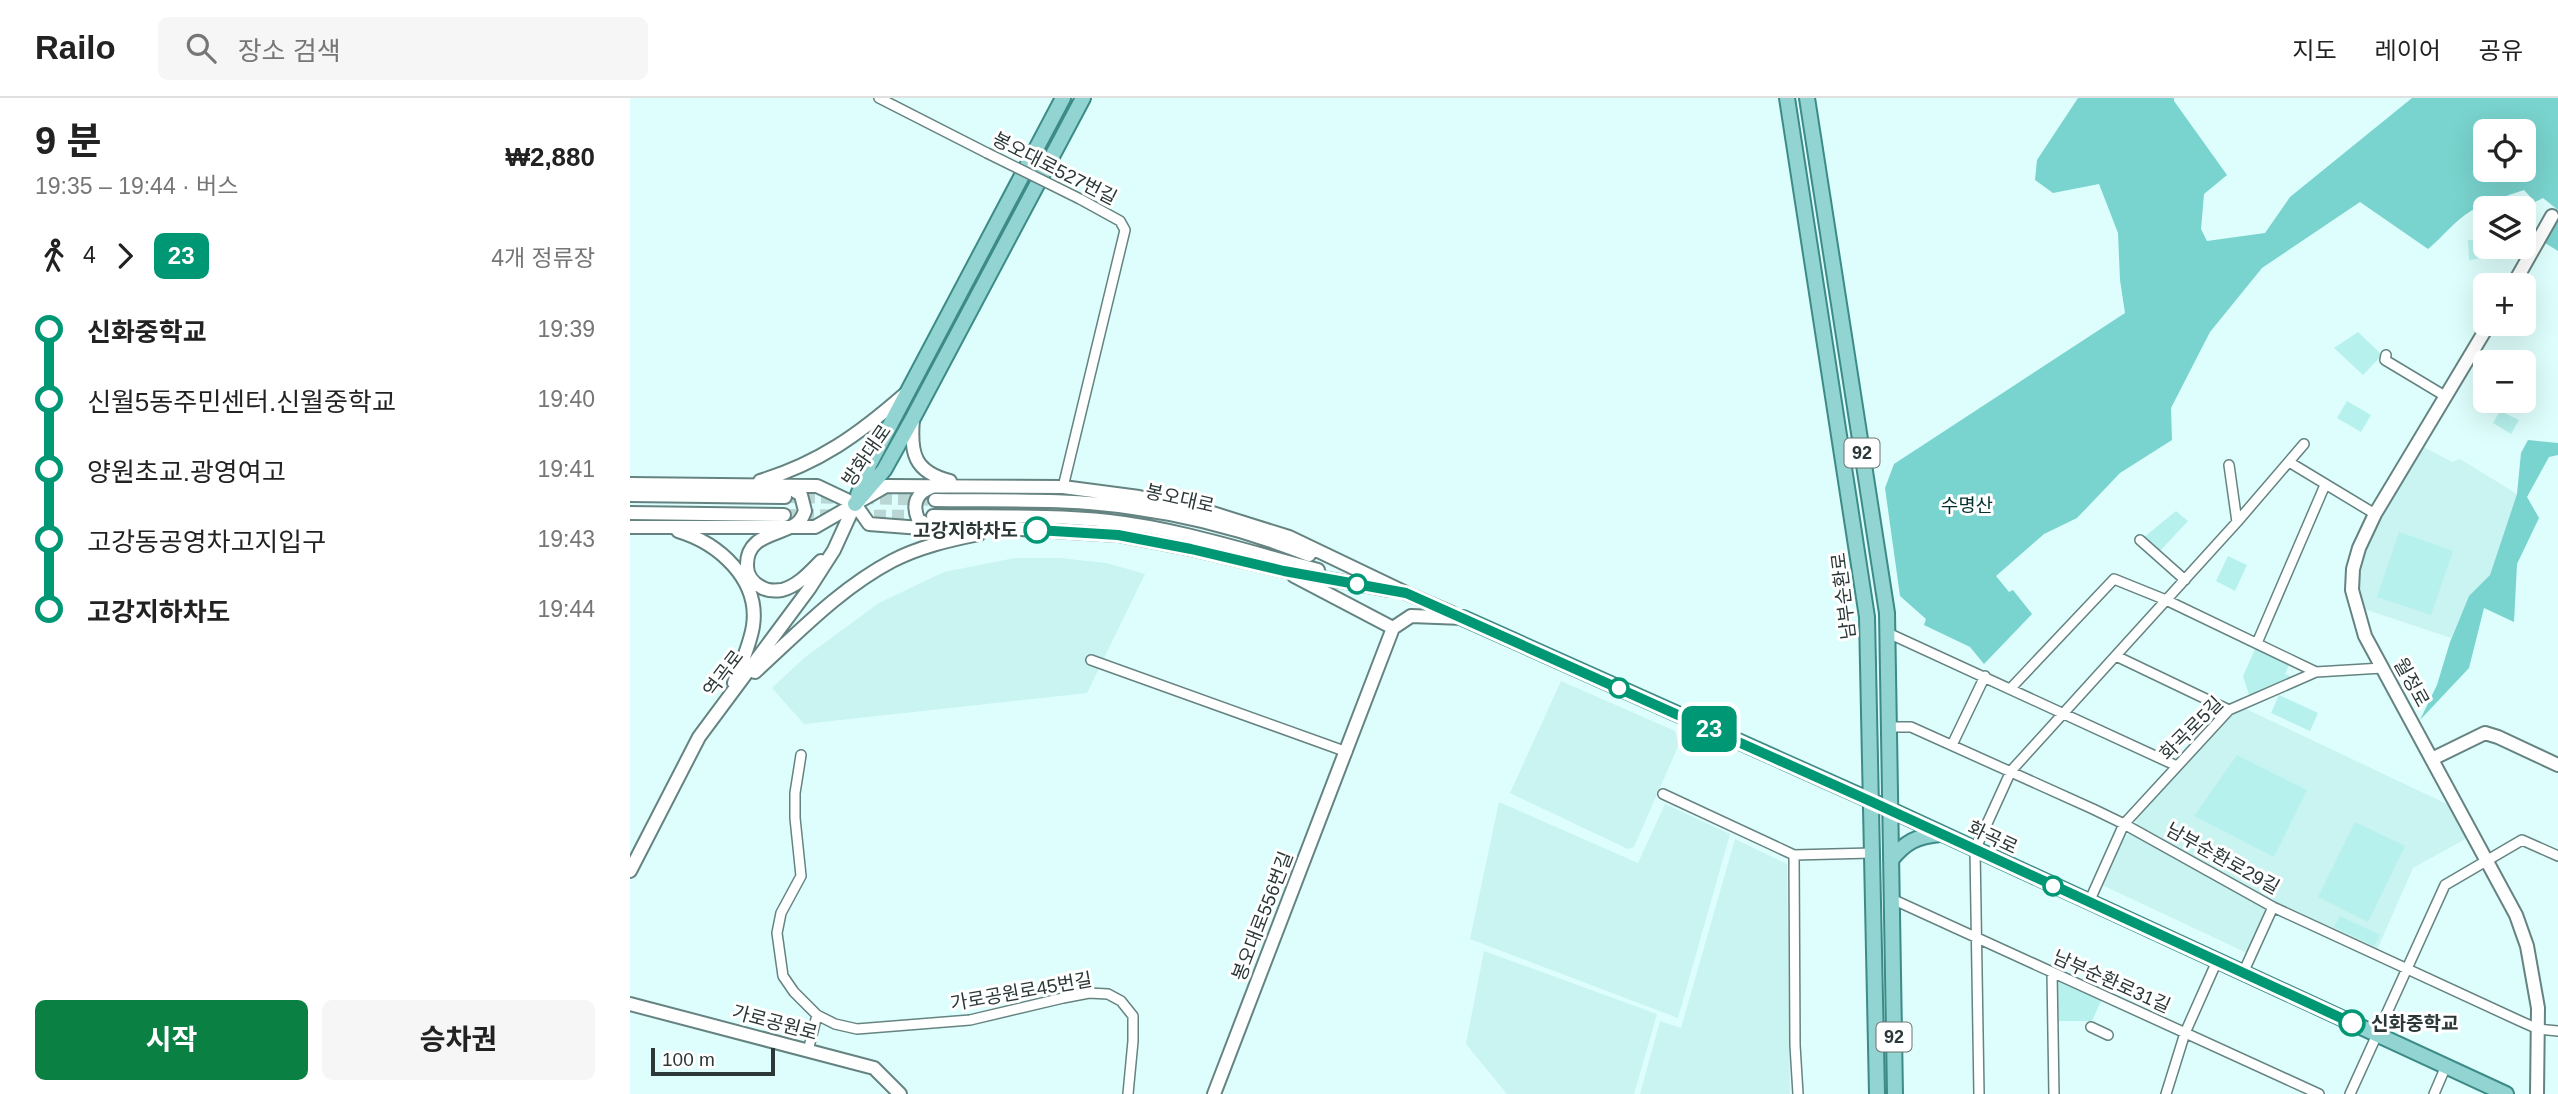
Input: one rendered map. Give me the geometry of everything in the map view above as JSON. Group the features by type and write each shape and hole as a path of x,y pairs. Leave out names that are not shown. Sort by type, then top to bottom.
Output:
{"main road":[{"name":"방화대로","path":"855,504 869,465 1063,98"},
{"name":"방화대로","path":"855,504 884,470 914,418 1083,98"},
{"name":"남부순환로","path":"1787,98 1867,617 1877,1094"},
{"name":"남부순환로","path":"1807,98 1888,633 1895,1094"},
{"name":"화곡로","path":"1463,618 1891,810 2507,1094"},
{"path":"1869,709 1877,716 1880,725 1881,751 1886,753 1890,750"},
{"path":"1891,860 1900,848 1915,838 1940,834"},
{"path":"1871,856 1876,852 1883,853 1886,876 1891,879"}],"street":[{"name":"봉오대로527번길","path":"879,98 1080,199 1120,221 1125,230 1063,487"},
{"path":"2520,273 2552,216"},
{"name":"월정로","path":"2482,336 2375,514 2359,548 2353,569 2352,590 2365,636 2513,906 2528,946 2538,1008 2537,1094"},
{"path":"2386,355 2385,360 2445,396"},
{"path":"749,484 805,466 826,454 910,390"},
{"path":"914,418 914,454 933,477 968,485 1063,487 1139,497 1230,518 1289,537 1406,593"},
{"path":"1979,1094 1975,850 2011,771 2237,522 2304,444"},
{"path":"2289,462 2375,514"},
{"path":"2229,465 2237,522"},
{"path":"630,484 749,484 785,491 795,489 801,495 805,511 796,524 785,521 630,527"},
{"path":"630,495 785,491 817,485 855,504 869,524 934,523 1118,535 1284,571 1406,593"},
{"path":"934,523 918,519 914,505 918,496 968,485"},
{"path":"2257,643 2325,485"},
{"path":"630,513 785,521 815,527 886,486 935,493"},
{"name":"봉오대로","path":"935,493 1133,508 1188,518 1285,546 1463,618"},
{"name":"역곡로","path":"630,871 699,737 802,599 834,550 855,504"},
{"name":"봉오대로","path":"934,523 1057,517 1111,522 1164,530 1406,593"},
{"path":"785,521 759,540 749,553 748,572 759,587 775,591 789,587 834,550"},
{"path":"666,527 711,544 738,572 747,590 753,624 729,696"},
{"path":"729,696 835,599 875,571 920,549 1006,528"},
{"path":"2140,540 2185,580"},
{"path":"1284,571 1393,628 1410,615 1463,618"},
{"path":"2011,688 2114,579 2166,600 2316,672"},
{"name":"봉오대로556번길","path":"1214,1094 1393,628"},
{"path":"1888,633 2177,765"},
{"path":"2116,656 2229,710"},
{"path":"1091,660 1347,752"},
{"name":"화곡로5길","path":"2089,902 2124,824 2229,710 2316,672 2382,668"},
{"path":"1952,745 1985,676"},
{"name":"남부순환로29길","path":"1889,727 1911,727 2011,771 2124,824 2273,907 2538,1029 2558,1031"},
{"path":"2432,759 2485,733 2558,765"},
{"name":"가로공원로45번길","path":"801,755 795,793 801,876 781,913 777,933 783,976 794,992 817,1015 856,1030 970,1020 1089,993 1108,994 1121,1001 1133,1016 1128,1094"},
{"path":"1663,794 1794,855 1871,856"},
{"path":"2350,1094 2445,885 2522,840 2558,856"},
{"path":"1794,855 1795,1045 1798,1094"},
{"name":"남부순환로31길","path":"1892,900 2319,1094"},
{"path":"2243,973 2273,907"},
{"path":"2166,1094 2185,1033 2217,961"},
{"path":"2052,972 2054,1094"},
{"name":"가로공원로","path":"630,1003 874,1068 900,1094"},
{"path":"808,1051 817,1015"},
{"path":"2091,1027 2108,1035"},
{"path":"2434,1094 2446,1066"}],"shaded area":[{"path":"2468,240 2473,240 2474,259 2469,260"},
{"path":"2358,332 2382,355 2363,375 2334,348"},
{"path":"2347,401 2371,415 2361,432 2337,418"},
{"path":"2499,413 2519,420 2511,434 2493,423"},
{"path":"2424,447 2452,462 2460,459 2517,494 2490,575 2469,596 2451,638 2364,609 2359,594 2360,567 2372,533"},
{"path":"2176,511 2188,521 2159,552 2143,538"},
{"path":"2399,532 2453,551 2431,615 2377,597"},
{"path":"2228,556 2247,565 2235,591 2216,581"},
{"path":"1015,558 1060,558 1106,563 1145,574 1087,693 804,724 772,688 804,658 879,603 944,572"},
{"path":"2256,647 2290,663 2285,674 2294,678 2249,695 2243,676"},
{"path":"1561,681 1675,731 1679,744 1634,847 1628,849 1510,793"},
{"path":"2279,695 2318,713 2310,731 2271,713"},
{"path":"2207,706 2218,712 2202,730 2197,727"},
{"path":"2244,708 2449,805 2467,838 2413,868 2377,950 2269,899 2137,825 2136,819 2230,714"},
{"path":"2237,755 2307,790 2274,857 2194,816"},
{"path":"1499,802 1638,863 1665,804 1730,834 1678,1018 1470,939"},
{"path":"2355,822 2405,846 2368,922 2318,897"},
{"path":"2131,834 2267,909 2247,953 2100,884 2122,836"},
{"path":"1735,839 1787,864 1790,1094 1640,1094 1660,1021 1681,1028"},
{"path":"2340,916 2380,935 2374,946 2334,927"},
{"path":"1484,951 1657,1014 1634,1094 1507,1094 1466,1044"},
{"path":"2056,978 2102,999 2092,1021 2056,1021"}],"green space":[{"name":"수명산","path":"2078,98 2174,98 2227,175 2204,194 2201,229 2207,241 2265,233 2290,197 2412,98 2558,98 2558,210 2543,198 2536,202 2536,196 2530,196 2524,190 2507,196 2473,196 2473,210 2459,219 2428,249 2360,202 2262,268 2210,332 2171,408 2172,440 2120,473 2077,518 2044,534 1996,576 2009,592 2013,590 2032,614 1984,664 1970,647 1924,625 1926,619 1900,596 1885,488 1894,464 2125,313 2120,280 2118,233 2099,184 2053,193 2035,180 2037,160"},
{"path":"2558,218 2558,251 2545,243"},
{"path":"2528,440 2558,443 2558,455 2549,457 2527,497 2539,518 2517,564 2514,622 2484,608 2469,668 2420,720 2437,685 2450,642 2469,596 2490,575 2517,494 2521,453"}],"tunnel":[{"path":"785,497 843,498"},
{"path":"862,498 935,500"},
{"path":"784,515 927,516"}],"bus line":[{"name":"23","path":"1037,530 1118,535 1284,571 1406,593 1870,801 2352,1023"}],"place":[{"name":"고강지하차도","path":"1037,530"},
{"name":"신화중학교","path":"2352,1023"}]}
